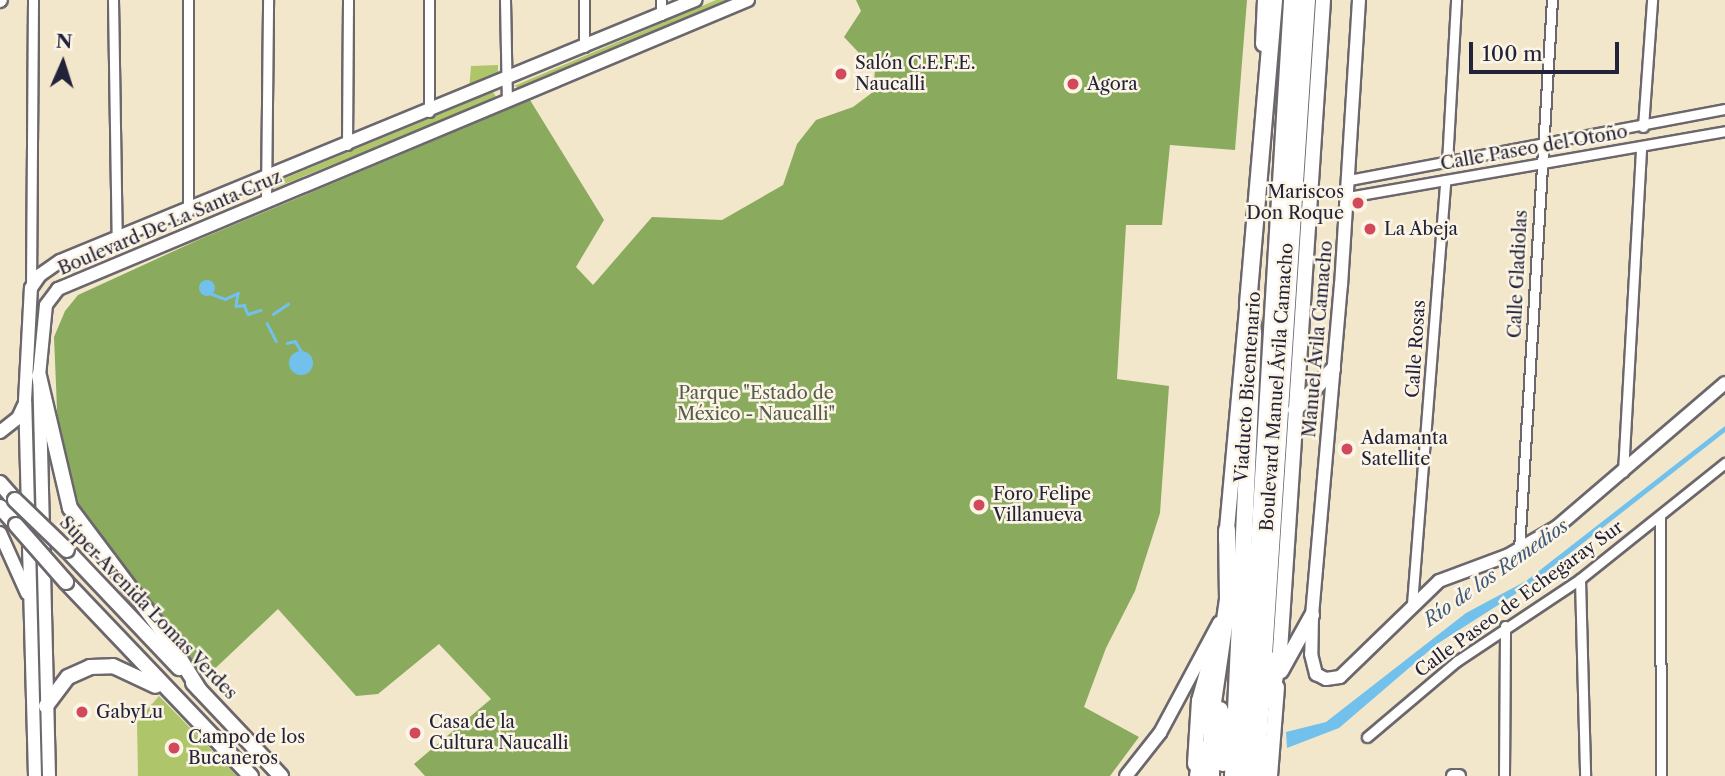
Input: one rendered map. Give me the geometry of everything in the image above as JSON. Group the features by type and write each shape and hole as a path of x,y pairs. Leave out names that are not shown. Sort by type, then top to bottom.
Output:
{"highway":[{"name":"Boulevard Manuel Ávila Camacho","path":"1233,776 1246,539 1252,334 1248,304 1263,91 1274,0"},
{"name":"Viaducto Bicentenario","path":"1245,776 1292,0"},
{"name":"Boulevard Manuel Ávila Camacho","path":"1256,776 1307,0"},
{"path":"1225,776 1213,755 1227,624 1227,530"},
{"path":"1216,710 1237,560 1246,539"},
{"path":"1262,776 1271,690 1279,657"},
{"path":"1196,776 1213,755"}],"main road":[{"name":"Boulevard De La Santa Cruz","path":"31,288 49,267 117,242 695,0"},
{"name":"Boulevard Manuel Ávila Camacho","path":"1263,91 1265,0"},
{"name":"Boulevard Manuel Ávila Camacho","path":"1270,776 1322,0"},
{"name":"Manuel Ávila Camacho","path":"1321,678 1311,661 1312,615 1348,197 1359,0"},
{"name":"Boulevard De La Santa Cruz","path":"49,776 39,376 46,305 58,289 743,1"},
{"path":"31,288 25,401 35,776"},
{"name":"Boulevard Manuel Ávila Camacho","path":"1196,776 1199,701 1219,623 1248,304"},
{"path":"1296,410 1333,369"},
{"path":"39,376 70,508 164,633 200,690"},
{"name":"Calle Paseo de Echegaray Sur","path":"1321,678 1340,677 1412,604 1439,581 1519,550 1557,527 1725,383"},
{"path":"0,432 18,418 25,401"},
{"name":"Súper Avenida Lomas Verdes","path":"0,476 15,499"},
{"name":"Súper Avenida Lomas Verdes","path":"0,483 281,776"},
{"path":"0,510 166,691 251,776"},
{"path":"0,533 20,570 33,624"},
{"path":"1277,679 1312,615"},
{"path":"1126,776 1160,733 1219,623"},
{"path":"46,706 68,677 102,665 126,670 166,691"},
{"path":"1453,776 1460,776"}],"street":[{"path":"31,288 33,0"},
{"path":"113,0 117,242"},
{"path":"188,0 188,212"},
{"path":"266,200 268,0"},
{"path":"347,146 348,0"},
{"path":"429,0 429,112"},
{"path":"505,0 504,80 507,101"},
{"path":"584,0 584,47"},
{"path":"661,0 661,15"},
{"path":"1447,163 1456,0"},
{"name":"Calle Gladiolas","path":"1519,550 1540,162 1552,0"},
{"path":"1643,127 1652,0"},
{"name":"Calle Paseo del Otoño","path":"1349,180 1643,127 1725,109"},
{"name":"Calle Paseo del Otoño","path":"1348,197 1725,131"},
{"path":"1623,472 1641,146"},
{"name":"Calle Rosas","path":"1412,604 1445,180"},
{"name":"Calle Paseo de Echegaray Sur","path":"1367,737 1504,626 1580,579 1725,463"},
{"path":"1660,517 1661,776"},
{"path":"1580,579 1585,776"},
{"path":"1504,626 1504,776"}],"green space":[{"path":"716,0 732,0 520,88 514,86"},
{"name":"Parque \"Estado de México - Naucalli\"","path":"856,0 1247,0 1235,150 1170,145 1162,225 1126,225 1117,379 1169,386 1160,513 1135,591 1106,648 1084,707 1139,737 1110,776 425,776 414,764 491,699 439,644 378,694 356,696 278,609 205,678 82,515 58,433 54,337 65,311 78,295 198,240 530,100 604,220 576,267 593,285 652,217 722,220 783,185 797,144 816,120 853,107 873,92 875,70 844,37 861,11"},
{"path":"498,65 498,77 469,90 471,66"},
{"path":"493,92 497,98 270,190 271,184"},
{"name":"Campo de los Bucaneros","path":"159,696 237,776 138,776 137,721"}],"water":[{"path":"207,280 215,288 207,296 199,288"},
{"path":"301,351 309,355 313,363 309,371 301,375 293,371 289,363 293,355"},
{"path":"1725,426 1725,432 1528,586 1437,644 1339,728 1287,748 1286,732 1326,722 1466,613 1526,581"}],"waterway":[{"path":"212,294 225,299 238,293 236,306 244,305 248,314 260,310"},
{"path":"273,314 288,304"},
{"path":"267,323 276,341"},
{"path":"287,343 295,341 302,352"}],"place":[{"name":"Salón C.E.F.E. Naucalli","path":"841,74"},
{"name":"Agora","path":"1073,84"},
{"name":"Mariscos Don Roque","path":"1358,203"},
{"name":"La Abeja","path":"1370,229"},
{"name":"Adamanta Satellite","path":"1347,449"},
{"name":"Foro Felipe Villanueva","path":"979,505"},
{"name":"GabyLu","path":"82,712"},
{"name":"Casa de la Cultura Naucalli","path":"415,733"},
{"name":"Campo de los Bucaneros","path":"174,748"}],"water label":[{"name":"Río de los Remedios","path":"1496,573"}]}
